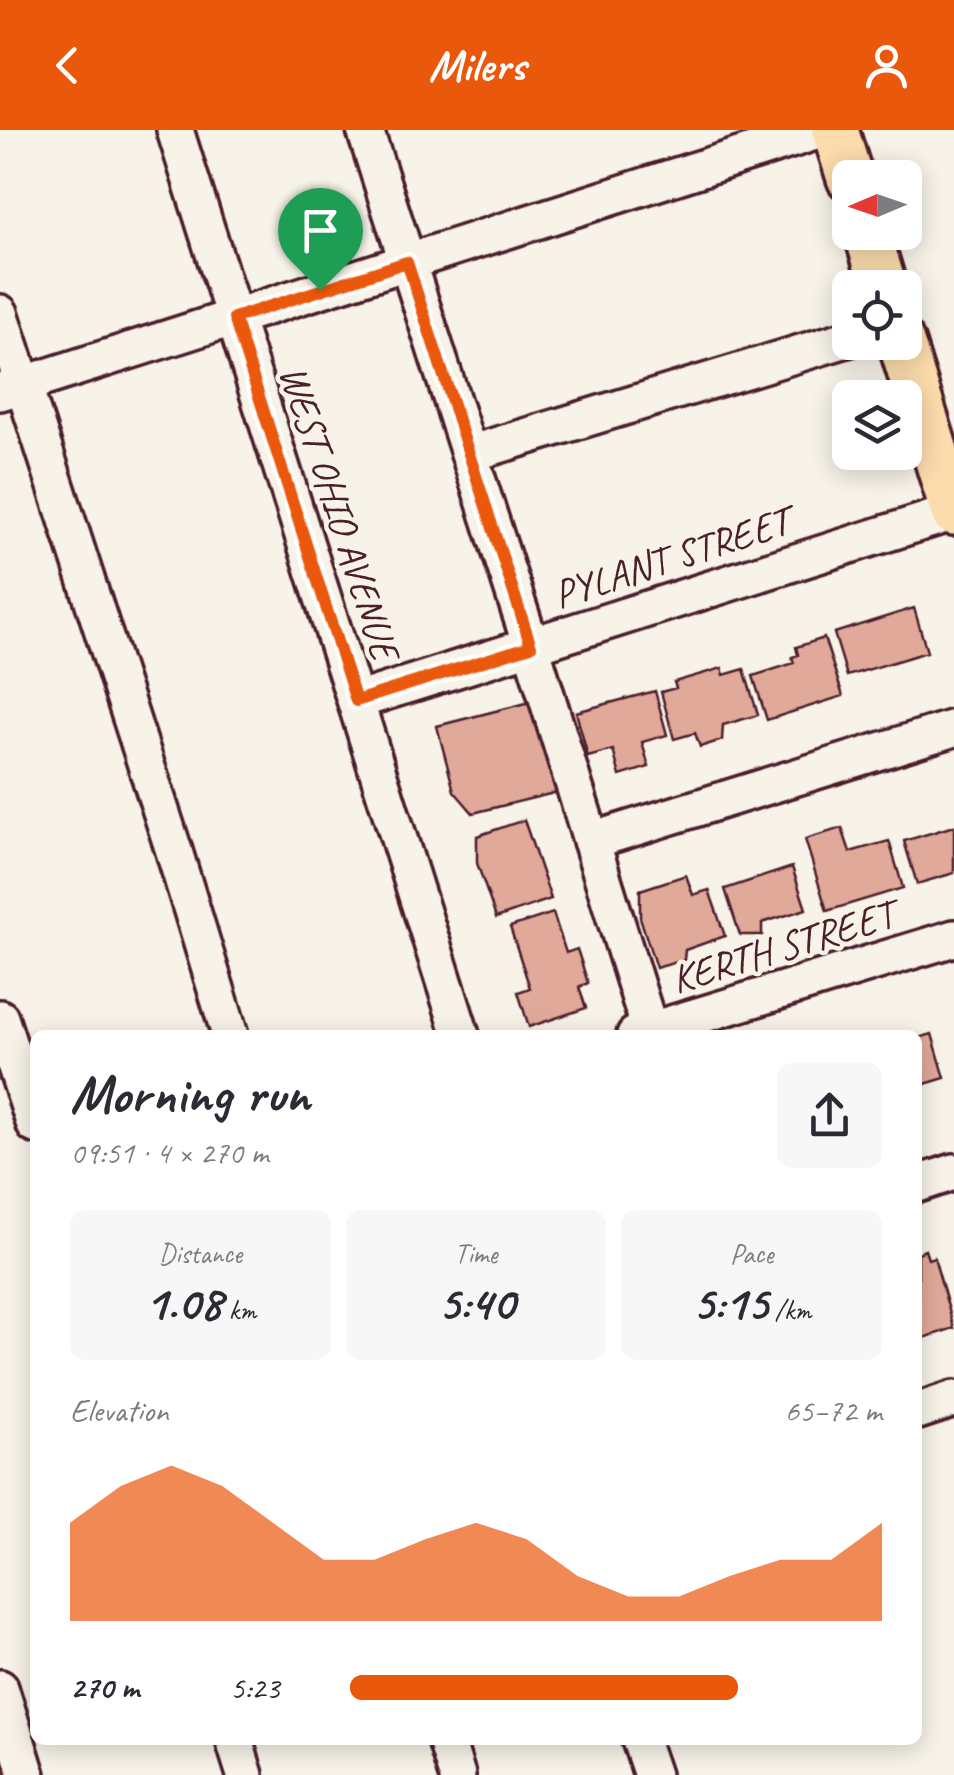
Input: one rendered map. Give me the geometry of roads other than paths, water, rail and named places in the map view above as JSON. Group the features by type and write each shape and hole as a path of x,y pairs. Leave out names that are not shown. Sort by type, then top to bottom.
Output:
{"main road":[{"path":"835,130 844,160"},
{"path":"907,360 954,512"}],"street":[{"name":"WEST OHIO AVENUE","path":"174,130 459,1030"},
{"path":"365,130 591,840 641,1030"},
{"path":"11,389 821,130"},
{"path":"0,313 11,389 168,830 228,1030"},
{"path":"469,454 832,343"},
{"name":"PYLANT STREET","path":"356,701 954,512"},
{"path":"591,840 954,728"},
{"name":"KERTH STREET","path":"688,1027 954,938"},
{"path":"0,1018 30,1110"},
{"path":"922,1183 954,1172"},
{"path":"922,1409 954,1399"},
{"path":"10,1696 27,1775"},
{"path":"236,1745 245,1775"},
{"path":"448,1745 457,1775"},
{"path":"642,1745 652,1775"}]}
